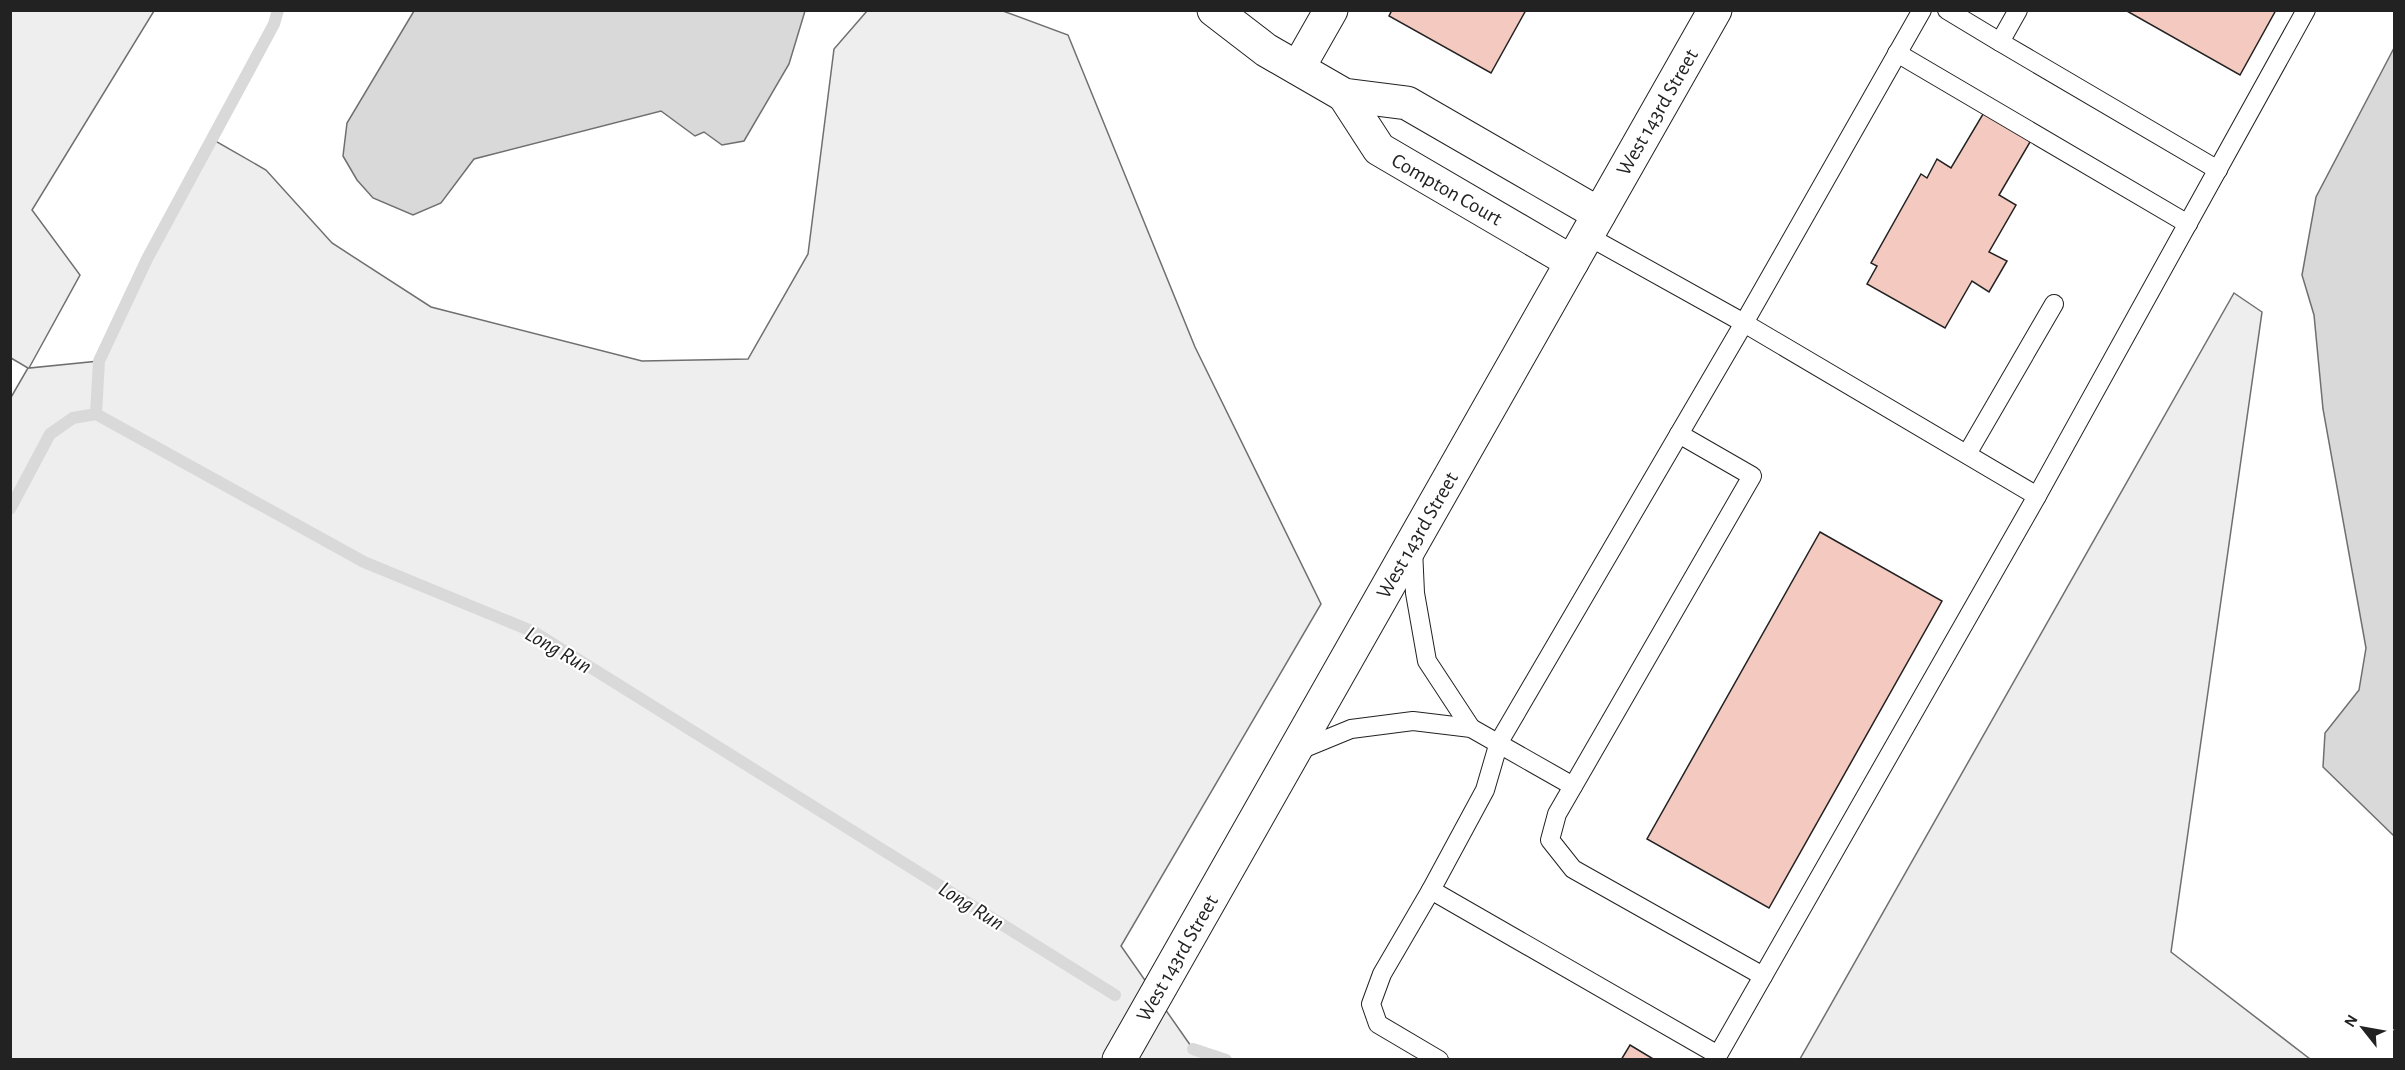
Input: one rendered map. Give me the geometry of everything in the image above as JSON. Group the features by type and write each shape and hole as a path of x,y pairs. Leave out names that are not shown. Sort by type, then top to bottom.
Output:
{"main road":[{"name":"Compton Court","path":"1214,10 1266,50 1344,95 1407,103 1586,237"},
{"path":"1298,68 1331,10"},
{"name":"West 143rd Street","path":"1119,1059 1715,10"},
{"name":"Compton Court","path":"1344,95 1379,149 1586,237"}],"lane":[{"path":"1439,1059 1378,1024 1371,1004 1382,974 1485,790 1499,742 1744,323 1922,10"},
{"path":"1947,10 2218,170"},
{"path":"2000,42 2018,10"},
{"path":"1431,890 1722,1057 1763,976 2037,496 2306,10"},
{"path":"1897,54 2188,224"},
{"path":"1586,237 1744,323 2037,496"},
{"path":"1967,454 2054,304"},
{"path":"1679,434 1752,476 1557,814 1550,840 1573,869 1763,976"},
{"path":"1413,541 1415,593 1427,661 1471,728"},
{"path":"1293,753 1351,729 1413,721 1471,728 1573,786"}],"shaded area":[{"path":"10,11 154,11 32,210 80,275 29,368 99,361 147,259 212,139 266,170 332,243 431,307 642,361 748,359 808,254 834,49 867,11 1003,11 1068,35 1195,347 1321,604 1121,946 1193,1049 1226,1059 11,1059 10,399 28,368 11,358"},
{"path":"414,11 805,11 789,64 744,141 722,145 704,132 695,136 661,111 474,159 441,203 413,215 373,198 357,180 343,156 347,123"},
{"path":"2394,48 2394,836 2323,767 2325,733 2359,690 2366,648 2323,409 2314,315 2302,275 2316,197"},
{"path":"2234,293 2262,312 2171,952 2310,1059 1800,1059"}],"building":[{"path":"1392,10 1526,10 1491,73 1389,16"},
{"path":"2125,10 2276,10 2240,75"},
{"path":"1986,109 2033,137 1999,195 2016,205 1989,252 2007,261 1989,292 1972,281 1945,328 1867,284 1877,266 1871,263 1921,174 1927,178 1937,159 1951,168"},
{"path":"1820,532 1942,601 1769,908 1647,839"},
{"path":"1630,1045 1655,1060 1621,1060"}],"waterway":[{"path":"96,414 99,361 147,259 274,24 278,10"},
{"name":"Long Run","path":"10,509 50,434 73,418 96,414 364,562 534,632 1115,995"},
{"name":"Long Run","path":"1193,1049 1226,1060"}]}
